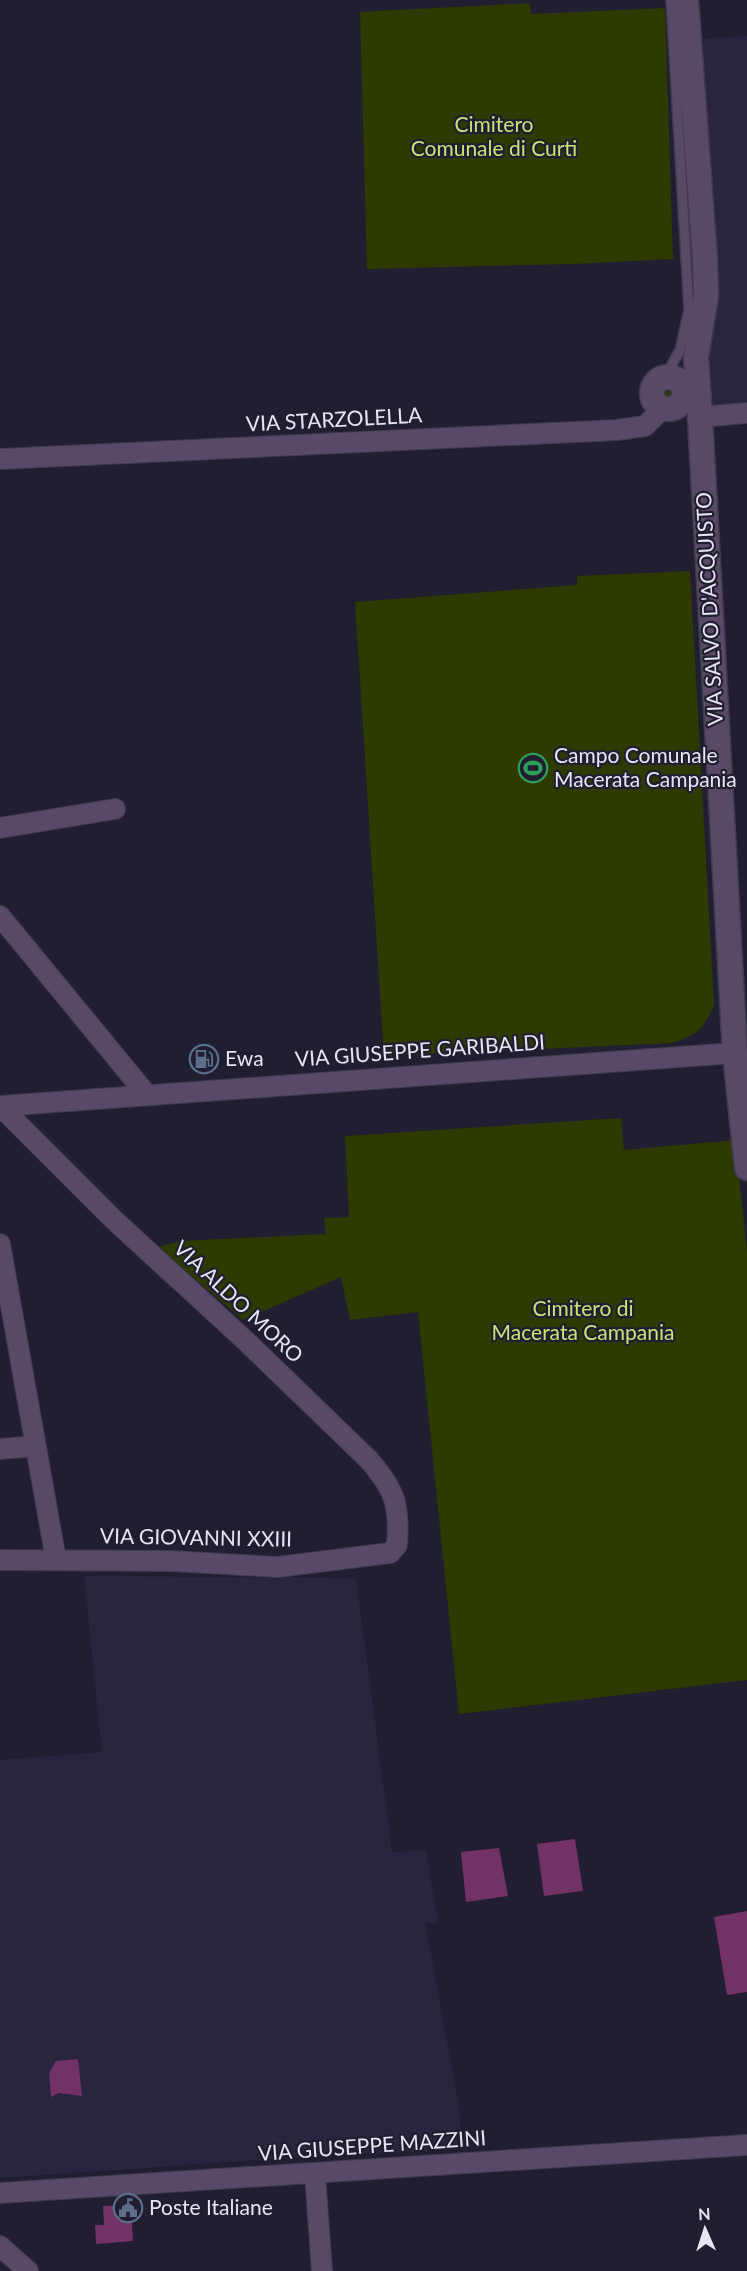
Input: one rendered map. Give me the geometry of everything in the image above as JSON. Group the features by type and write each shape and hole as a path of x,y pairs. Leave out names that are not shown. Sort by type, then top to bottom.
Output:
{"street":[{"name":"VIA SALVO D'ACQUISTO","path":"686,0 706,296 696,357 699,417 735,1053 747,1168"},
{"name":"VIA SALVO D'ACQUISTO","path":"672,393 696,357"},
{"path":"672,393 699,417 747,413"},
{"name":"VIA STARZOLELLA","path":"0,459 618,430 645,426 672,393"},
{"path":"0,828 115,809"},
{"path":"0,916 147,1095"},
{"name":"VIA GIUSEPPE GARIBALDI","path":"0,1106 735,1053"},
{"name":"VIA ALDO MORO","path":"0,1106 113,1219 257,1352 383,1476 394,1494 399,1524 398,1545 390,1553"},
{"path":"0,1244 8,1335 36,1446 56,1560"},
{"path":"0,1449 36,1446"},
{"name":"VIA GIOVANNI XXIII","path":"0,1560 171,1561 278,1567 390,1553"},
{"name":"VIA GIUSEPPE MAZZINI","path":"0,2193 747,2145"},
{"path":"315,2174 322,2271"},
{"path":"6,2258 28,2271"}],"lane":[{"path":"671,0 689,310 672,393"}],"shaded area":[{"path":"747,36 747,411 706,414 714,296 699,39"},
{"path":"84,1576 356,1578 392,1852 426,1850 438,1923 425,1923 459,2106 462,2149 285,2158 0,2178 0,1760 102,1752"}],"green space":[{"name":"Cimitero Comunale di Curti","path":"530,3 531,14 665,8 673,259 367,269 360,12"},
{"path":"668,380 676,384 680,392 676,400 668,404 660,400 656,392 660,384"},
{"name":"Campo Comunale Macerata Campania","path":"690,571 714,1005 707,1020 694,1034 672,1043 384,1056 355,602 577,585 577,576"},
{"name":"Cimitero di Macerata Campania","path":"621,1118 624,1150 735,1140 747,1251 747,1680 459,1714 418,1312 350,1320 341,1277 243,1320 158,1247 180,1241 326,1234 324,1218 349,1217 345,1136"}],"building":[{"path":"212,1050 213,1066 195,1067 194,1051"},
{"path":"575,1839 583,1891 544,1896 537,1844"},
{"path":"499,1848 508,1896 466,1902 461,1852"},
{"path":"747,1911 747,1992 727,1995 714,1917"},
{"path":"78,2059 82,2096 59,2093 51,2097 49,2073 56,2061"},
{"path":"131,2205 133,2241 96,2244 95,2225 104,2225 103,2206"}],"place":[{"name":"Campo Comunale Macerata Campania","path":"533,768"},
{"name":"Ewa","path":"204,1059"},
{"name":"Poste Italiane","path":"128,2208"}]}
